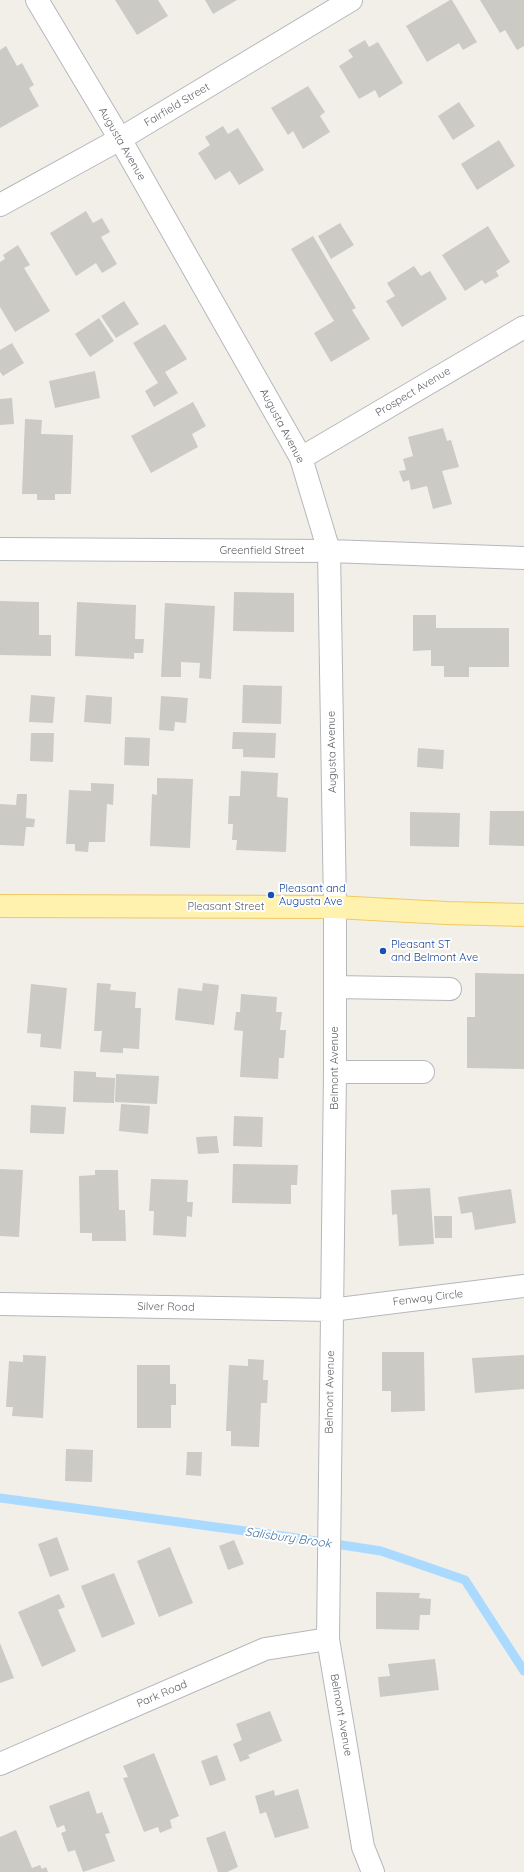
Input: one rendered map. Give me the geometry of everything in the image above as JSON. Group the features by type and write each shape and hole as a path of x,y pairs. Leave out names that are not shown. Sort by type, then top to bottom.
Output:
{"main road":[{"name":"Pleasant Street","path":"0,906 335,907 446,913 524,915"}],"street":[{"name":"Augusta Avenue","path":"37,0 120,139 301,458 329,551 335,907"},
{"name":"Fairfield Street","path":"0,205 120,139 351,0"},
{"name":"Prospect Avenue","path":"301,458 524,327"},
{"name":"Greenfield Street","path":"0,549 329,551 524,558"},
{"name":"Belmont Avenue","path":"335,907 335,1072 328,1639 364,1847 373,1872"},
{"path":"335,987 450,989"},
{"path":"335,1072 423,1072"},
{"name":"Fenway Circle","path":"331,1310 524,1286"},
{"name":"Silver Road","path":"0,1304 331,1310"},
{"name":"Park Road","path":"0,1764 265,1649 328,1639"}],"building":[{"path":"115,0 158,0 168,16 137,35"},
{"path":"205,0 237,0 213,14"},
{"path":"452,0 477,42 463,50 459,43 427,62 406,26"},
{"path":"480,0 524,0 524,46 517,50 505,30 500,33"},
{"path":"365,40 369,47 378,42 403,83 379,98 375,90 359,99 339,66 353,57 348,50"},
{"path":"6,46 17,66 22,63 34,85 29,88 39,106 0,128 0,50"},
{"path":"308,86 325,112 320,116 330,132 303,149 293,131 288,135 271,108"},
{"path":"459,102 475,126 453,140 438,116"},
{"path":"223,126 228,134 238,128 264,170 239,185 230,171 215,180 198,153 210,145 205,137"},
{"path":"499,140 515,166 477,190 461,164"},
{"path":"86,211 93,223 102,218 110,232 101,237 117,264 102,273 96,263 76,276 50,233"},
{"path":"340,223 354,245 331,259 318,236"},
{"path":"488,226 510,262 496,271 499,276 485,284 482,280 465,291 442,255"},
{"path":"313,236 356,308 352,310 370,339 331,362 314,333 334,321 291,249"},
{"path":"18,245 30,265 24,268 50,311 15,332 0,307 0,262 5,259 3,255"},
{"path":"414,266 421,276 430,271 447,299 402,327 386,301 395,296 387,283"},
{"path":"124,301 139,324 116,338 101,316"},
{"path":"99,318 114,341 90,357 75,334"},
{"path":"165,324 187,359 165,372 178,393 154,407 145,391 158,383 133,343"},
{"path":"12,343 24,363 3,376 0,372 0,350"},
{"path":"95,371 100,398 55,408 49,381"},
{"path":"12,398 14,424 0,425 0,399"},
{"path":"193,402 206,426 192,434 198,447 151,473 131,436"},
{"path":"25,419 42,420 41,434 73,435 71,494 55,494 55,500 37,500 37,494 22,494"},
{"path":"443,428 447,441 451,440 459,467 442,471 452,504 433,509 427,486 411,490 409,480 403,482 399,471 406,470 403,459 413,456 408,437"},
{"path":"234,592 294,593 294,632 233,631"},
{"path":"0,601 39,602 39,635 51,635 51,656 0,655"},
{"path":"77,602 136,605 135,639 144,639 143,653 134,653 134,659 75,656"},
{"path":"165,603 215,606 211,679 199,678 200,663 181,662 181,677 161,677"},
{"path":"413,615 436,615 436,628 509,628 509,667 469,667 469,677 444,677 444,666 431,666 431,650 413,651"},
{"path":"243,685 282,686 281,724 242,723"},
{"path":"31,695 55,697 53,723 29,722"},
{"path":"86,695 112,697 111,724 84,722"},
{"path":"161,696 188,698 186,723 175,722 174,731 159,730"},
{"path":"233,732 276,733 275,758 243,757 243,749 232,749"},
{"path":"31,733 54,733 53,762 30,761"},
{"path":"125,737 150,738 149,766 124,765"},
{"path":"418,748 444,750 443,769 417,767"},
{"path":"241,771 278,773 277,797 288,798 286,852 236,850 237,840 232,840 233,824 228,824 229,796 240,796"},
{"path":"157,778 193,779 190,848 150,846 152,794 157,795"},
{"path":"91,783 114,784 113,805 107,804 105,842 89,842 88,852 75,851 75,844 66,844 69,790 91,791"},
{"path":"17,794 27,794 26,818 35,819 34,827 26,827 24,846 0,845 0,804 16,805"},
{"path":"490,811 524,811 524,846 489,845"},
{"path":"410,812 460,813 459,847 410,846"},
{"path":"475,973 524,974 524,1069 467,1068 467,1017 475,1017"},
{"path":"97,983 111,984 110,990 136,992 135,1008 141,1008 139,1049 123,1048 123,1053 100,1052 102,1031 94,1031"},
{"path":"203,983 219,985 214,1025 175,1020 178,988 202,991"},
{"path":"31,984 67,988 61,1049 40,1047 41,1034 27,1033"},
{"path":"241,994 277,997 276,1012 282,1012 280,1030 286,1030 284,1058 279,1058 278,1079 240,1077 243,1031 234,1030 236,1012 240,1012"},
{"path":"74,1071 96,1072 96,1077 115,1078 114,1103 73,1102"},
{"path":"116,1074 159,1076 157,1104 115,1102"},
{"path":"121,1104 150,1106 148,1134 119,1131"},
{"path":"31,1105 66,1107 64,1134 30,1133"},
{"path":"234,1116 263,1117 262,1147 233,1146"},
{"path":"217,1136 219,1153 198,1154 196,1137"},
{"path":"233,1164 298,1165 297,1185 291,1185 291,1204 232,1203"},
{"path":"0,1169 23,1170 19,1237 0,1236"},
{"path":"95,1170 118,1170 119,1210 125,1210 126,1241 92,1241 92,1233 80,1233 79,1176 95,1175"},
{"path":"151,1179 188,1180 187,1202 193,1202 192,1217 187,1216 186,1237 153,1235 154,1211 149,1211"},
{"path":"430,1188 434,1244 399,1246 397,1214 392,1215 391,1190"},
{"path":"511,1189 516,1223 475,1230 472,1212 461,1214 458,1197"},
{"path":"434,1216 452,1216 452,1238 435,1238"},
{"path":"382,1352 424,1352 425,1411 391,1412 391,1391 382,1391"},
{"path":"23,1355 46,1356 43,1418 12,1416 13,1407 6,1407 9,1361 23,1362"},
{"path":"524,1355 524,1389 475,1393 472,1358"},
{"path":"248,1359 264,1360 263,1380 268,1380 267,1403 261,1403 259,1447 231,1446 231,1431 226,1431 229,1365 248,1366"},
{"path":"137,1365 170,1365 170,1384 176,1384 176,1405 171,1405 171,1428 137,1428"},
{"path":"66,1449 93,1450 92,1482 65,1481"},
{"path":"187,1452 202,1452 201,1476 186,1475"},
{"path":"57,1537 69,1570 50,1577 38,1544"},
{"path":"234,1540 244,1564 228,1570 219,1546"},
{"path":"170,1547 193,1603 159,1617 137,1561"},
{"path":"114,1573 135,1624 102,1638 81,1586"},
{"path":"376,1592 420,1593 419,1598 431,1599 430,1615 420,1615 419,1630 376,1629"},
{"path":"59,1594 65,1607 58,1610 76,1651 42,1667 18,1612"},
{"path":"0,1643 14,1678 0,1683"},
{"path":"435,1659 439,1690 380,1697 378,1677 390,1676 388,1664"},
{"path":"270,1711 282,1741 248,1755 250,1758 240,1762 233,1744 242,1740 236,1724"},
{"path":"154,1753 179,1816 170,1820 172,1828 160,1833 158,1827 144,1832 123,1778 128,1777 123,1766"},
{"path":"217,1755 226,1780 210,1786 201,1761"},
{"path":"298,1789 309,1828 275,1838 266,1812 260,1814 255,1796 274,1790 275,1796"},
{"path":"89,1791 97,1814 102,1812 110,1833 105,1834 115,1861 83,1872 75,1850 68,1852 61,1833 66,1831 64,1825 57,1828 49,1806"},
{"path":"16,1830 32,1868 40,1865 42,1869 46,1867 48,1872 0,1872 0,1837"},
{"path":"225,1831 238,1867 227,1872 218,1872 206,1838"}],"waterway":[{"name":"Salisbury Brook","path":"0,1498 290,1537 381,1551 465,1580 524,1671"}],"place":[{"name":"Pleasant and Augusta Ave","path":"271,895"},
{"name":"Pleasant ST and Belmont Ave","path":"383,951"}]}
